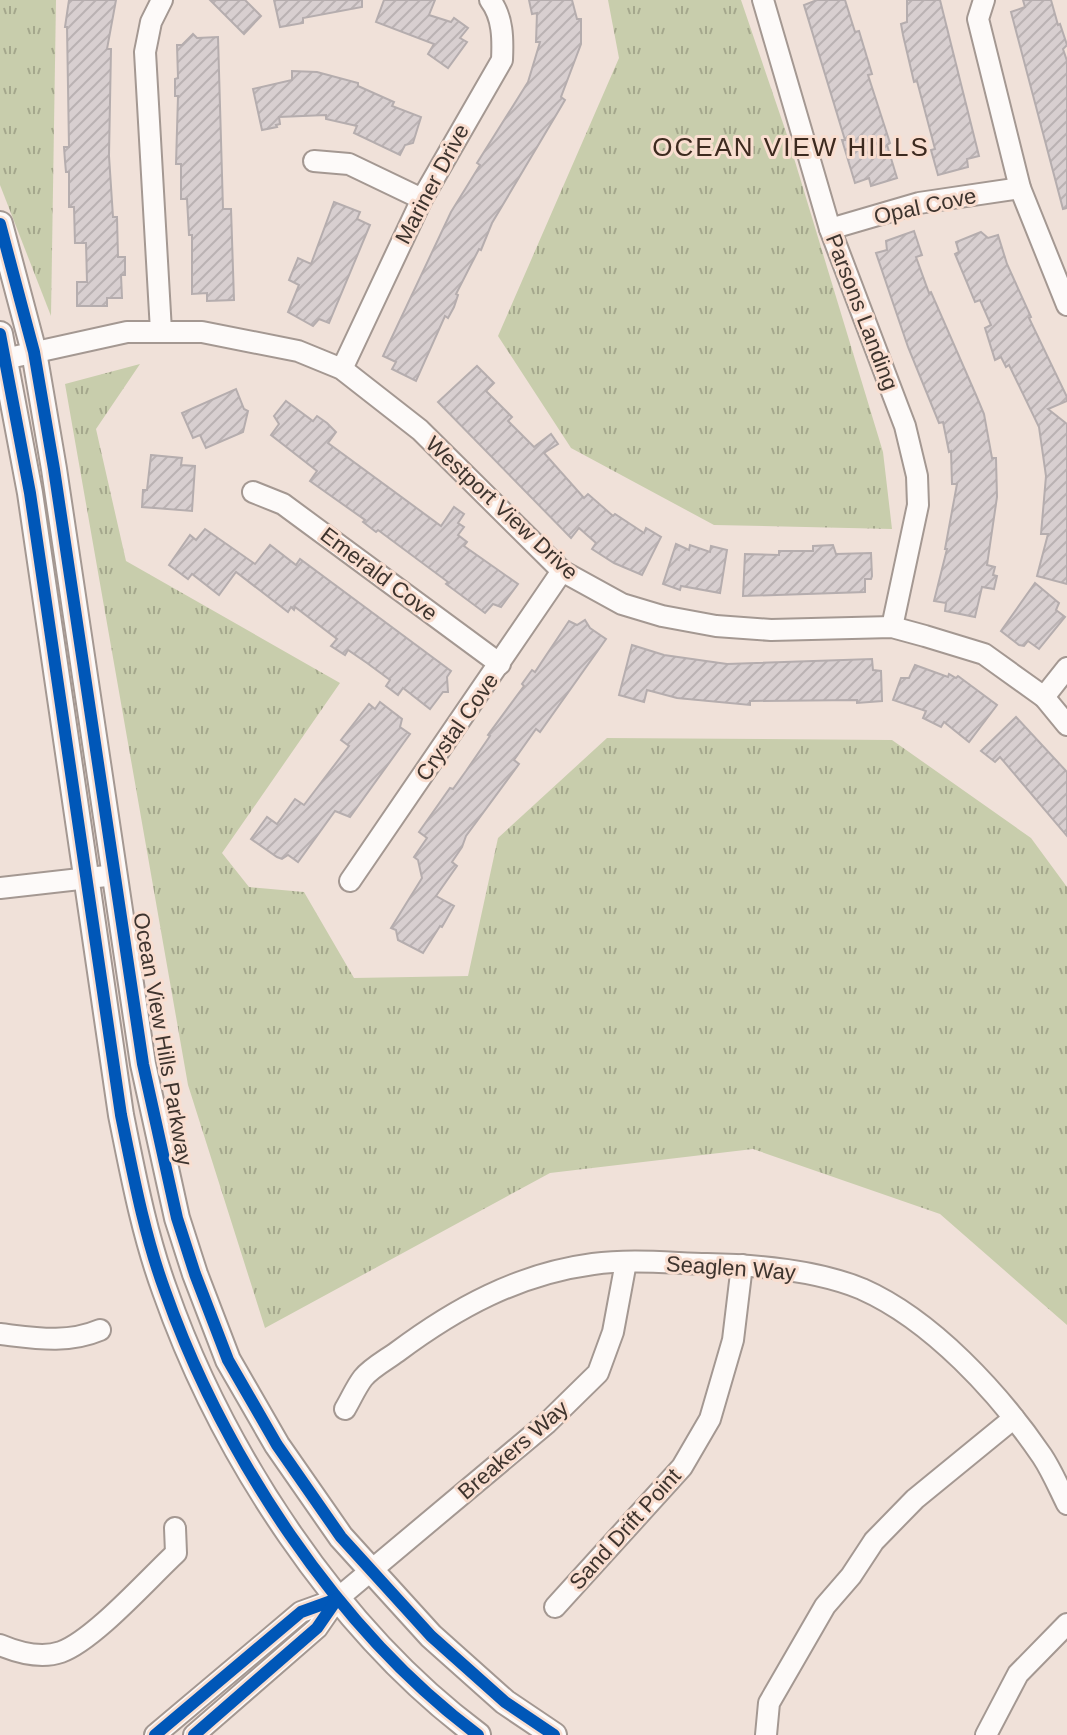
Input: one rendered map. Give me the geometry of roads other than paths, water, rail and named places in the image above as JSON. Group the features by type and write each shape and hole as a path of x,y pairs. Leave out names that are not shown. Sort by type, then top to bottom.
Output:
{"main road":[{"name":"Ocean View Hills Parkway","path":"0,224 30,493 121,1115 140,1206 164,1290 197,1370 239,1454 284,1525 337,1599 398,1668 478,1735"},
{"name":"Ocean View Hills Parkway","path":"12,352 57,482 143,1064 177,1218 228,1360 277,1445 341,1537 371,1573 442,1646 505,1702 554,1735"}],"street":[{"path":"161,331 145,52 151,22 162,0"},
{"name":"Mariner Drive","path":"342,369 422,199 502,60 501,22 490,0"},
{"name":"Parsons Landing","path":"763,0 830,229 905,426 917,476 918,505 892,627"},
{"path":"984,0 978,19 1020,188 1067,305"},
{"path":"314,161 349,164 422,199"},
{"name":"Opal Cove","path":"830,229 919,203 1020,188"},
{"name":"Westport View Drive","path":"12,352 127,332 161,331 202,332 298,351 342,369 420,430 562,571 622,604 684,621 760,630 892,627 984,654 1044,697 1067,725"},
{"name":"Emerald Cove","path":"253,492 283,504 500,664"},
{"name":"Crystal Cove","path":"350,881 562,571"},
{"path":"1044,697 1067,668"},
{"path":"0,888 115,875"},
{"name":"Breakers Way","path":"337,1599 547,1423 598,1373 613,1332 626,1262"},
{"name":"Seaglen Way","path":"345,1409 364,1376 428,1328 492,1292 543,1274 595,1264 626,1262 742,1265 804,1273 861,1289 903,1313 943,1343 1014,1418 1043,1457 1067,1504"},
{"name":"Sand Drift Point","path":"555,1607 682,1467 710,1419 736,1327 742,1265"},
{"path":"0,1334 62,1340 83,1337 100,1330"},
{"path":"766,1735 769,1703 825,1606 851,1576 874,1541 915,1499 1014,1418"},
{"path":"0,1645 37,1655 60,1652 86,1638 176,1553 175,1528"},
{"path":"155,1735 301,1612 337,1599"},
{"path":"194,1735 317,1628 337,1599"},
{"path":"986,1735 1018,1674 1067,1624"}],"district":[{"name":"OCEAN VIEW HILLS","path":"791,147"}]}
